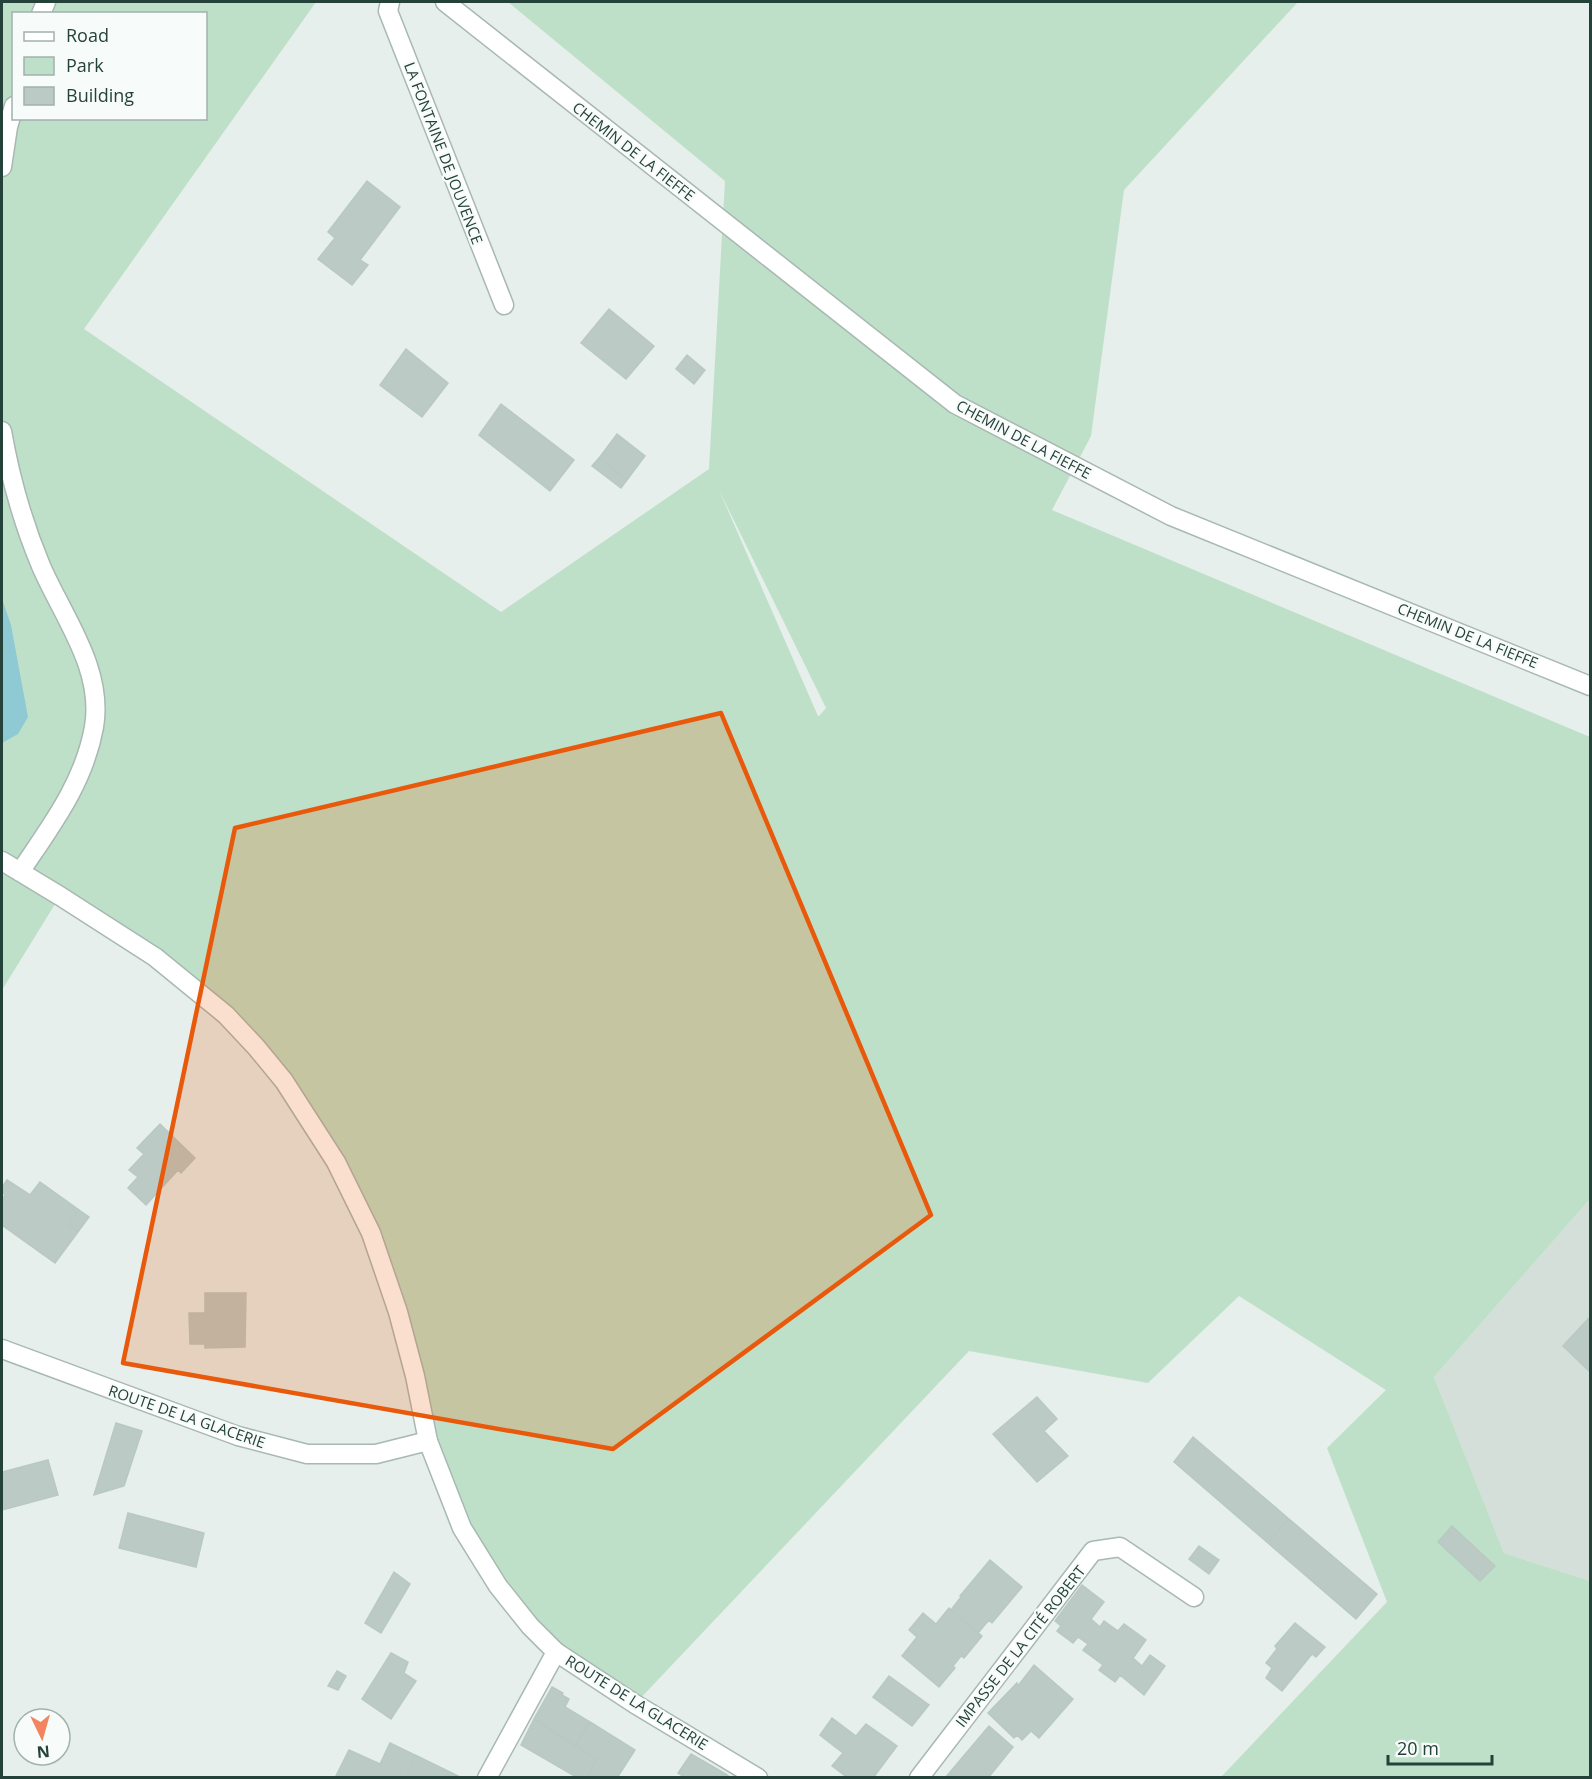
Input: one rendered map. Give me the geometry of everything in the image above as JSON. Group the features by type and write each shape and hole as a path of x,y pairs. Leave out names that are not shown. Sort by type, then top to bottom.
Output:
{"street":[{"name":"LA FONTAINE DE JOUVENCE","path":"390,2 388,11 504,305"},
{"name":"CHEMIN DE LA FIEFFE","path":"445,2 955,404 1171,516 1590,686"},
{"path":"2,167 12,113"},
{"path":"2,431 25,523 42,567 80,645 91,677 96,702 94,727 81,772 66,804 20,872"},
{"path":"2,861 155,957 226,1015 284,1081 336,1162 371,1233 398,1312 415,1376 428,1441"},
{"name":"ROUTE DE LA GLACERIE","path":"2,1349 238,1437 307,1454 376,1454 428,1441 462,1528 498,1586 530,1626 556,1652 635,1704 758,1778"},
{"name":"IMPASSE DE LA CITÉ ROBERT","path":"919,1778 1093,1551 1120,1547 1194,1597"},
{"path":"487,1778 556,1652"}],"highlighted area":[{"path":"721,713 931,1215 613,1449 123,1363 235,828"}],"shaded area":[{"path":"1590,1199 1590,1581 1504,1553 1434,1377"}],"green space":[{"path":"2,2 316,2 84,329 501,612 709,469 725,181 508,2 1298,2 1124,190 1091,436 1052,510 1590,737 1590,1199 1434,1377 1504,1553 1590,1581 1590,1777 1221,1777 1387,1602 1327,1448 1386,1390 1239,1296 1148,1383 969,1351 635,1704 556,1652 462,1528 415,1376 336,1162 226,1015 60,896 2,990","holes":["719,490 826,708 818,716"]}],"water":[{"path":"2,599 11,625 28,717 18,734 2,743"}],"building":[{"path":"367,181 400,207 360,260 368,265 352,285 318,259 335,238 328,232"},
{"path":"609,309 654,346 626,379 581,343"},
{"path":"406,349 448,383 422,417 380,385"},
{"path":"687,355 705,370 694,384 676,369"},
{"path":"501,404 574,460 550,491 479,435"},
{"path":"617,434 645,456 627,480 599,458"},
{"path":"599,458 627,480 621,488 592,466"},
{"path":"160,1124 195,1158 181,1173 178,1170 146,1205 128,1188 138,1177 129,1170 144,1154 137,1148"},
{"path":"7,1180 30,1195 40,1182 79,1210 68,1224 78,1232 55,1263 2,1225 2,1200 5,1195 2,1187"},
{"path":"79,1210 89,1217 78,1232 68,1224"},
{"path":"205,1293 246,1293 245,1347 205,1348 205,1344 190,1344 189,1313 205,1313"},
{"path":"1590,1317 1590,1372 1563,1346"},
{"path":"1037,1397 1057,1419 1044,1431 1068,1456 1037,1482 993,1434"},
{"path":"116,1423 142,1431 124,1486 94,1495"},
{"path":"1193,1437 1289,1519 1268,1543 1174,1462"},
{"path":"48,1460 58,1495 2,1510 2,1472"},
{"path":"128,1513 204,1533 196,1567 119,1548"},
{"path":"1289,1519 1377,1594 1356,1619 1268,1543"},
{"path":"1452,1526 1495,1566 1480,1581 1438,1542"},
{"path":"1199,1546 1219,1560 1209,1574 1189,1559"},
{"path":"990,1560 1022,1587 992,1623 989,1620 978,1633 951,1610"},
{"path":"394,1572 410,1584 381,1633 365,1623"},
{"path":"1082,1585 1104,1602 1091,1619 1100,1627 1104,1621 1118,1631 1124,1624 1146,1640 1133,1658 1142,1666 1150,1655 1165,1666 1144,1695 1120,1675 1115,1682 1099,1670 1103,1665 1083,1650 1088,1644 1078,1637 1073,1643 1057,1631 1061,1626 1055,1621"},
{"path":"949,1608 982,1636 964,1658 961,1656 953,1666 955,1668 939,1687 902,1656 917,1637 909,1630 923,1613 936,1624"},
{"path":"1295,1623 1325,1647 1316,1657 1312,1654 1282,1691 1266,1678 1272,1668 1266,1663 1277,1649 1275,1646"},
{"path":"391,1653 408,1662 404,1673 416,1681 391,1719 362,1699"},
{"path":"1034,1665 1073,1699 1039,1738 1031,1731 1022,1740 1017,1735 1014,1738 988,1713 1017,1683 1018,1686"},
{"path":"337,1671 346,1676 338,1690 328,1686"},
{"path":"889,1676 929,1705 912,1726 873,1697"},
{"path":"552,1687 569,1699 565,1707 590,1722 575,1746 534,1719"},
{"path":"832,1718 856,1736 866,1724 897,1746 873,1778 848,1778 832,1766 843,1753 820,1735"},
{"path":"534,1719 597,1759 587,1778 578,1778 521,1745"},
{"path":"590,1722 635,1750 617,1778 587,1778 597,1759 575,1746"},
{"path":"989,1726 1013,1747 988,1778 945,1778"},
{"path":"390,1743 415,1755 406,1778 335,1778 349,1750 380,1764"},
{"path":"691,1754 731,1778 686,1778 678,1773"},
{"path":"415,1755 462,1778 406,1778"}]}
